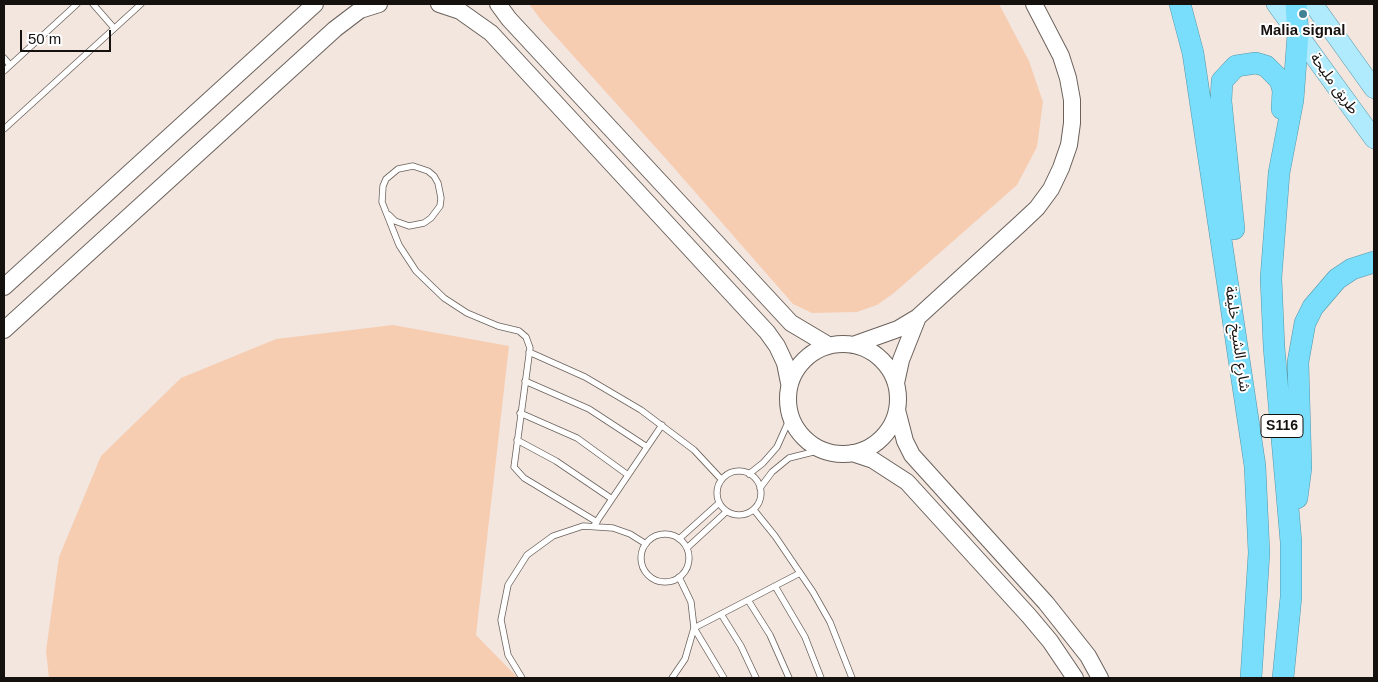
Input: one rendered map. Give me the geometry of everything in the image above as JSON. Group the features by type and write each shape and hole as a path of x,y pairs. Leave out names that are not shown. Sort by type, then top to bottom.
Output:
{"highway":[{"name":"شارع الشيخ خليفة","path":"1180,4 1193,53 1255,466 1259,524 1256,620 1251,678"},
{"name":"S116","path":"1283,678 1291,597 1290,514 1272,312 1272,243 1279,173 1293,100 1298,34 1296,4"},
{"path":"1244,385 1248,362 1220,91 1222,81 1236,66 1251,63 1266,66 1280,80 1283,90 1277,148 1279,173"},
{"path":"1290,514 1300,480 1298,362 1305,323 1318,299 1337,279 1352,269 1374,262"}],"main road":[{"name":"طريق مليحة","path":"1276,4 1374,139"},
{"name":"طريق مليحة","path":"1313,4 1374,89"}],"street":[{"path":"4,287 315,4"},
{"path":"4,330 335,29 360,10 379,4"},
{"path":"439,4 460,11 476,21 491,33 525,69 767,332 777,346 785,363 790,384"},
{"path":"498,4 509,19 791,322 828,346"},
{"path":"897,410 891,425 881,438 868,448 852,453 837,453 821,450 808,441 790,418 787,399 795,370 804,359 815,351 828,346 853,344 898,329 918,316 1037,208 1051,189 1062,168 1069,145 1072,123 1068,78 1061,56 1034,4"},
{"path":"896,383 901,360 918,316"},
{"path":"853,344 872,352 886,365 896,383 899,426 912,455 1046,603 1088,656 1100,678"},
{"path":"852,453 873,460 907,482 1029,616 1050,641 1075,678"}],"lane":[{"path":"4,71 77,4"},
{"path":"93,4 114,28"},
{"path":"4,129 141,4"},
{"path":"4,58 10,65"},
{"path":"389,215 394,221 409,226 424,223 431,218 440,206 441,198 438,183 434,176 428,171 413,166 398,169 383,186 382,202 403,252 426,283 467,313 523,334 529,342 513,464 518,474 595,524 622,531 646,544"},
{"path":"529,352 612,392 662,424 694,450 721,479"},
{"path":"525,381 589,409 646,447"},
{"path":"520,412 577,438 628,475"},
{"path":"749,474 763,463 777,447 790,418"},
{"path":"522,678 508,655 502,632 502,608 508,585 519,564 544,541 568,530 595,524 662,424"},
{"path":"517,440 563,465 612,499"},
{"path":"760,488 772,472 789,458 821,450"},
{"path":"737,471 749,474 754,477 760,488 760,499 754,510 743,515 726,512 719,503 717,488 721,479 737,471"},
{"path":"679,539 719,503"},
{"path":"754,510 800,573 830,622 852,678"},
{"path":"687,548 726,512"},
{"path":"662,535 679,539 687,548 689,564 679,577 662,582 646,573 642,555 646,544 662,535"},
{"path":"694,628 800,573"},
{"path":"672,678 685,659 694,628 691,602 679,577"},
{"path":"775,586 805,636 821,678"},
{"path":"748,600 770,636 789,678"},
{"path":"721,614 741,646 756,678"},
{"path":"694,628 724,678"}],"shaded area":[{"path":"529,4 999,4 1029,61 1043,102 1037,147 1017,185 894,293 877,305 857,312 812,313 793,304 541,20"},
{"path":"393,325 509,346 476,635 518,678 49,678 46,651 59,557 101,456 181,378 276,339"}],"place":[{"name":"Malia signal","path":"1303,14"}]}
